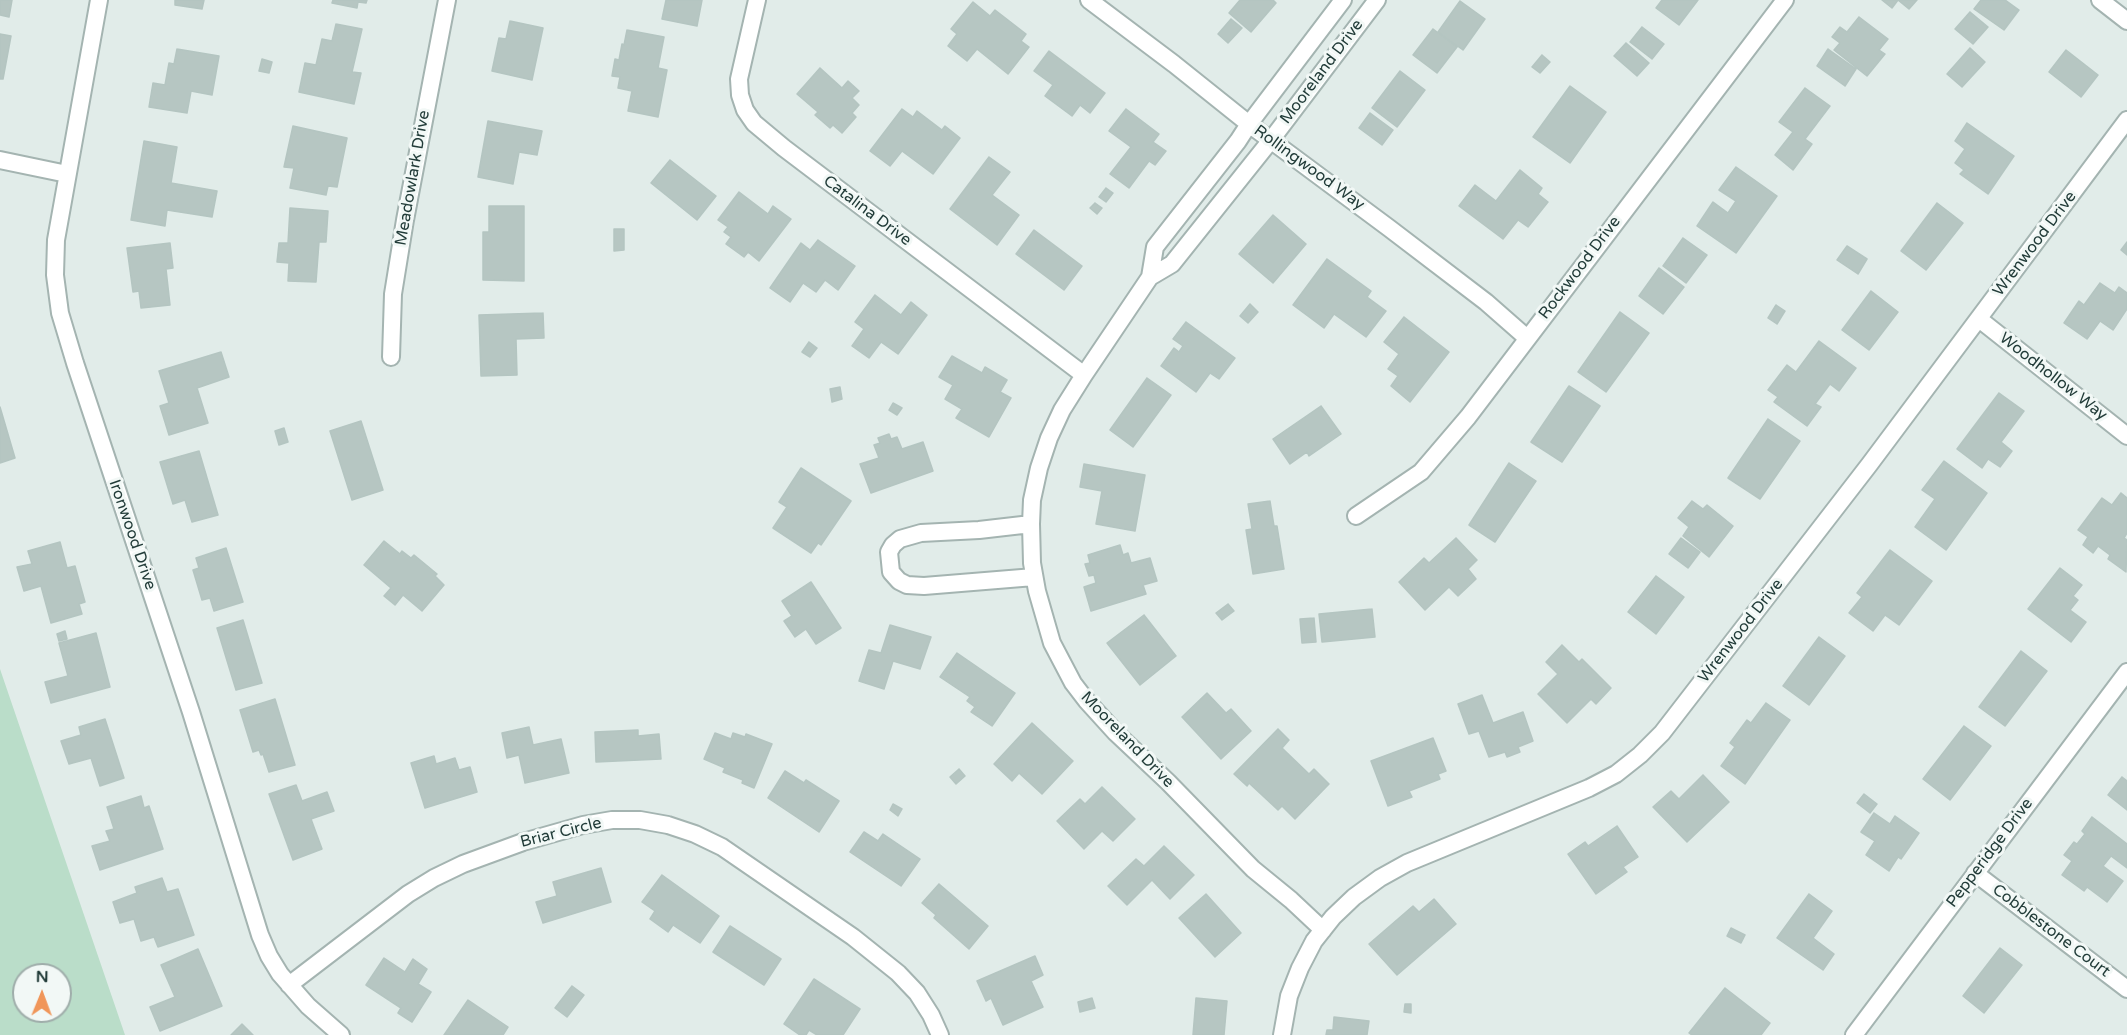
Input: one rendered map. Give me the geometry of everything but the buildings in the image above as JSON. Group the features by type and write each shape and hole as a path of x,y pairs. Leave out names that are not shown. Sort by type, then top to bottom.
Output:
{"street":[{"name":"Ironwood Drive","path":"99,0 56,240 57,295 64,328 191,712 260,936 269,956 289,985 341,1035"},
{"name":"Meadowlark Drive","path":"391,357 393,294 447,0"},
{"name":"Catalina Drive","path":"757,0 739,79 740,94 745,110 754,123 783,148 1084,375"},
{"name":"Rollingwood Way","path":"1089,0 1249,124 1486,302 1527,338"},
{"name":"Mooreland Drive","path":"1323,930 1253,869 1168,782 1116,733 1073,683 1052,643 1034,577 1030,524 1032,500 1039,468 1049,438 1062,410 1150,277 1155,247 1238,141 1343,0"},
{"name":"Mooreland Drive","path":"1150,277 1172,264 1271,140 1377,0"},
{"name":"Rockwood Drive","path":"1356,516 1421,472 1468,417 1785,0"},
{"path":"2100,0 2127,21"},
{"name":"Wrenwood Drive","path":"1282,1035 1289,996 1314,941 1354,897 1380,878 1407,863 1589,788 1616,774 1640,755 1682,708 1979,319 2127,120"},
{"path":"0,160 67,174"},
{"name":"Woodhollow Way","path":"1979,319 2127,436"},
{"path":"1030,524 980,530 921,533 900,539 892,545 889,552 891,572 899,581 907,585 924,586 1034,577"},
{"name":"Pepperidge Drive","path":"1854,1035 2127,672"},
{"name":"Briar Circle","path":"289,985 408,894 463,864 523,842 583,825 612,820 640,820 668,825 722,847 854,937 898,973 917,993 940,1035"},
{"name":"Cobblestone Court","path":"1975,873 2127,989"}],"green space":[{"path":"0,669 125,1035 0,1035"}]}
